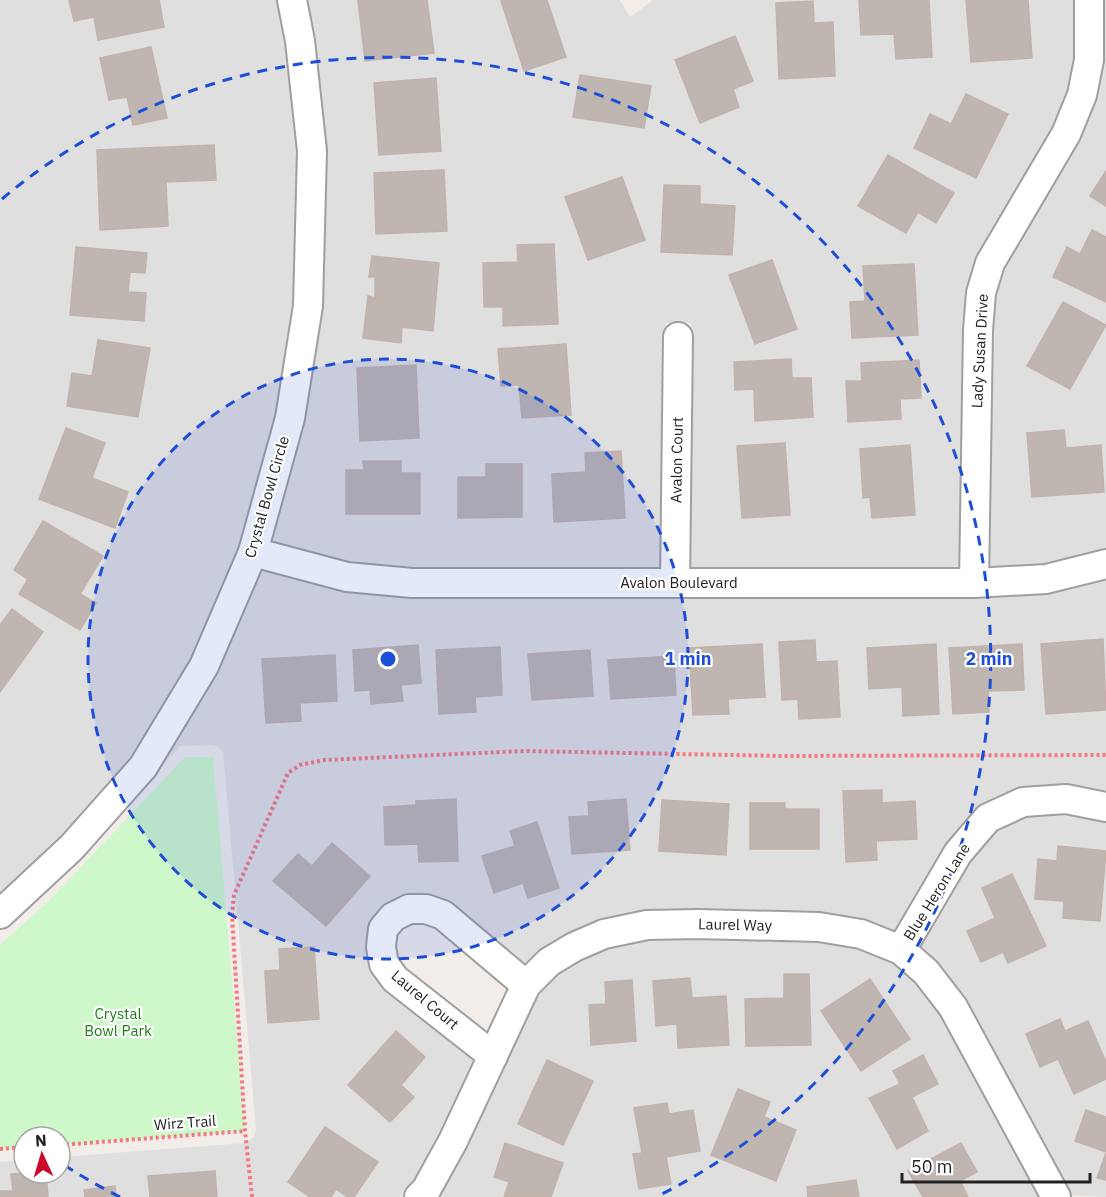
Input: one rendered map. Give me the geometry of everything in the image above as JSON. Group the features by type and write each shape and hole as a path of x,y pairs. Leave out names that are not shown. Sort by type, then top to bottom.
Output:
{"street":[{"name":"Crystal Bowl Circle","path":"0,914 72,847 143,767 204,666 253,552 290,418 308,306 312,150 300,41 292,0"},
{"name":"Lady Susan Drive","path":"974,582 978,330 981,293 990,263 1066,134 1082,94 1089,60 1089,0"},
{"name":"Avalon Court","path":"675,583 678,337"},
{"name":"Avalon Boulevard","path":"253,552 348,577 412,583 974,582 1046,579 1106,564"},
{"name":"Blue Heron Lane","path":"901,950 958,854 988,818 1023,802 1066,799 1106,807"},
{"name":"Laurel Court","path":"493,1056 395,979 384,964 381,947 383,929 393,917 409,909 426,909 443,915 526,985"},
{"name":"Laurel Way","path":"419,1197 426,1190 453,1141 526,985 549,962 574,947 604,934 646,925 698,924 819,927 861,934 901,950 926,972 953,1007 1056,1197"}],"path":[{"path":"252,1197 245,1131 232,915 234,895 288,773 300,765 324,760 524,751 782,756 1106,755"},
{"name":"Wirz Trail","path":"72,1144 245,1131"}],"shaded area":[{"path":"0,0 279,0 287,43 299,151 296,304 277,414 241,547 193,659 133,758 64,836 0,895"},
{"path":"305,0 620,0 630,17 653,0 1076,0 1076,58 1070,90 1054,127 980,255 962,568 689,568 691,323 666,323 663,568 412,568 349,563 269,542 321,309 325,151"},
{"path":"1102,0 1106,0 1106,548 1045,565 987,567 990,331 994,296"},
{"path":"260,569 345,591 412,597 987,597 1049,594 1106,579 1106,792 1068,785 1018,788 983,805 895,932 863,920 819,912 646,911 601,919 569,933 543,949 525,966 447,901 429,895 404,896 388,903 373,919 370,927 476,1060 442,1133 415,1180 400,1197 0,1197 0,1162 12,1161 12,1185 72,1185 72,1156 245,1143 254,1137 256,1129 223,752 212,745 181,746 157,770"},
{"path":"1065,814 1106,822 1106,1197 1070,1195 964,999 918,947 968,863 995,831 1027,816"},
{"path":"648,940 818,941 859,949 895,963 918,982 943,1015 1041,1197 437,1197 511,1052 537,994 557,974 580,960 608,948"}],"green space":[{"name":"Crystal Bowl Park","path":"185,757 213,757 245,1131 72,1144 72,1125 12,1125 12,1148 0,1149 0,945 48,902"}],"building":[{"path":"69,0 159,0 164,27 98,40 94,17 74,21"},
{"path":"358,0 427,0 434,53 365,61"},
{"path":"547,0 566,57 524,71 501,1"},
{"path":"859,0 929,0 932,57 896,59 894,34 861,35"},
{"path":"966,0 1028,0 1032,58 971,62"},
{"path":"813,1 814,23 833,22 835,76 779,79 776,3"},
{"path":"735,36 753,81 733,89 739,107 700,123 675,60"},
{"path":"151,47 167,118 133,125 127,97 109,100 100,58"},
{"path":"580,75 651,86 644,128 573,117"},
{"path":"436,78 441,151 379,155 374,83"},
{"path":"966,94 1008,114 976,178 914,148 930,114 951,124"},
{"path":"214,145 216,180 166,182 168,226 100,230 97,150"},
{"path":"888,155 954,193 936,223 918,212 906,233 858,206"},
{"path":"444,170 447,231 376,234 374,173"},
{"path":"1106,171 1106,206 1090,196"},
{"path":"622,177 645,240 588,260 565,197"},
{"path":"664,185 700,186 700,204 735,206 732,255 661,252"},
{"path":"1092,230 1106,237 1106,302 1053,277 1067,247 1080,254"},
{"path":"554,244 558,324 503,326 503,307 484,307 483,263 518,262 517,245"},
{"path":"76,247 147,253 145,273 130,272 128,292 146,293 144,321 70,315"},
{"path":"372,256 439,263 433,331 402,327 401,343 363,338 368,296 375,298 375,277 369,277"},
{"path":"772,260 797,329 755,344 729,275"},
{"path":"914,264 918,335 852,338 850,302 865,301 863,266"},
{"path":"1063,302 1106,325 1070,389 1027,366"},
{"path":"98,340 150,348 138,417 67,406 72,373 92,376"},
{"path":"566,344 571,415 522,418 519,385 501,386 498,349"},
{"path":"791,359 792,378 811,378 813,417 755,421 754,389 735,390 734,362"},
{"path":"919,360 921,398 900,399 901,419 848,422 846,381 862,381 861,363"},
{"path":"416,365 419,438 360,441 357,368"},
{"path":"66,428 105,443 92,478 128,492 115,528 39,499"},
{"path":"1064,430 1066,448 1101,445 1104,492 1032,497 1027,433"},
{"path":"785,443 790,515 742,518 737,446"},
{"path":"910,445 915,515 872,518 870,497 863,498 860,449"},
{"path":"621,451 625,518 554,522 552,474 586,472 585,453"},
{"path":"363,461 401,461 401,473 420,473 420,514 346,514 346,470 364,470"},
{"path":"486,464 522,464 522,517 458,518 458,477 486,477"},
{"path":"43,521 103,556 80,594 96,603 80,630 19,594 28,579 14,570"},
{"path":"12,609 43,632 0,692 0,625"},
{"path":"1103,639 1106,710 1046,714 1041,644"},
{"path":"815,640 816,662 837,661 840,717 799,719 798,699 782,700 779,642"},
{"path":"762,644 765,697 728,699 729,714 693,715 689,648"},
{"path":"936,644 939,714 903,716 902,687 869,689 867,648"},
{"path":"1022,644 1024,690 988,691 989,712 953,714 949,648"},
{"path":"418,645 421,683 401,685 403,701 371,704 370,690 355,691 353,650"},
{"path":"500,647 502,695 475,697 476,712 439,714 436,650"},
{"path":"590,650 593,696 532,700 528,654"},
{"path":"335,655 337,701 300,703 301,721 266,723 262,659"},
{"path":"674,656 676,695 611,699 608,660"},
{"path":"882,790 882,803 915,801 917,839 876,841 877,860 846,862 843,791"},
{"path":"456,799 458,861 419,862 418,844 385,845 384,807 416,805 416,801"},
{"path":"626,799 630,850 572,854 569,817 589,816 588,802"},
{"path":"662,800 729,804 726,855 659,851"},
{"path":"750,803 785,803 785,809 819,809 819,849 750,849"},
{"path":"537,822 559,888 528,898 523,883 494,893 482,856 515,846 510,831"},
{"path":"332,843 370,876 326,926 273,881 298,854 312,866"},
{"path":"1058,846 1106,851 1100,921 1063,918 1064,901 1035,899 1038,859 1057,861"},
{"path":"1012,874 1046,946 1008,963 1003,952 981,962 967,931 995,918 982,888"},
{"path":"314,947 319,1019 268,1023 265,971 280,970 279,949"},
{"path":"784,974 809,974 811,1045 746,1046 745,999 784,998"},
{"path":"690,978 692,998 726,996 729,1045 678,1048 677,1024 656,1026 653,981"},
{"path":"870,979 910,1039 861,1071 821,1011"},
{"path":"632,980 636,1041 591,1045 589,1005 606,1004 605,982"},
{"path":"1060,1019 1065,1031 1088,1021 1106,1062 1106,1079 1074,1094 1058,1059 1040,1067 1026,1034"},
{"path":"396,1031 425,1057 401,1085 414,1097 390,1122 348,1085"},
{"path":"923,1055 938,1084 912,1097 928,1131 897,1149 869,1098 900,1084 893,1071"},
{"path":"547,1060 593,1081 563,1145 518,1124"},
{"path":"738,1089 770,1102 764,1117 796,1130 776,1181 711,1155"},
{"path":"667,1103 669,1114 693,1110 700,1151 666,1157 671,1184 639,1189 633,1154 642,1153 634,1108"},
{"path":"1086,1110 1106,1117 1106,1152 1075,1141"},
{"path":"325,1127 378,1162 354,1197 348,1197 336,1189 331,1197 310,1197 288,1182"},
{"path":"505,1143 563,1163 551,1197 504,1197 509,1182 494,1177"},
{"path":"961,1143 977,1172 960,1181 968,1197 923,1197 908,1171"},
{"path":"1106,1153 1106,1180 1097,1178"},
{"path":"215,1171 217,1197 150,1197 148,1176"},
{"path":"856,1180 859,1197 808,1197 807,1187"},
{"path":"12,1185 47,1185 48,1197 0,1197 0,1191 13,1191"},
{"path":"115,1186 116,1197 85,1197 84,1190"}]}
